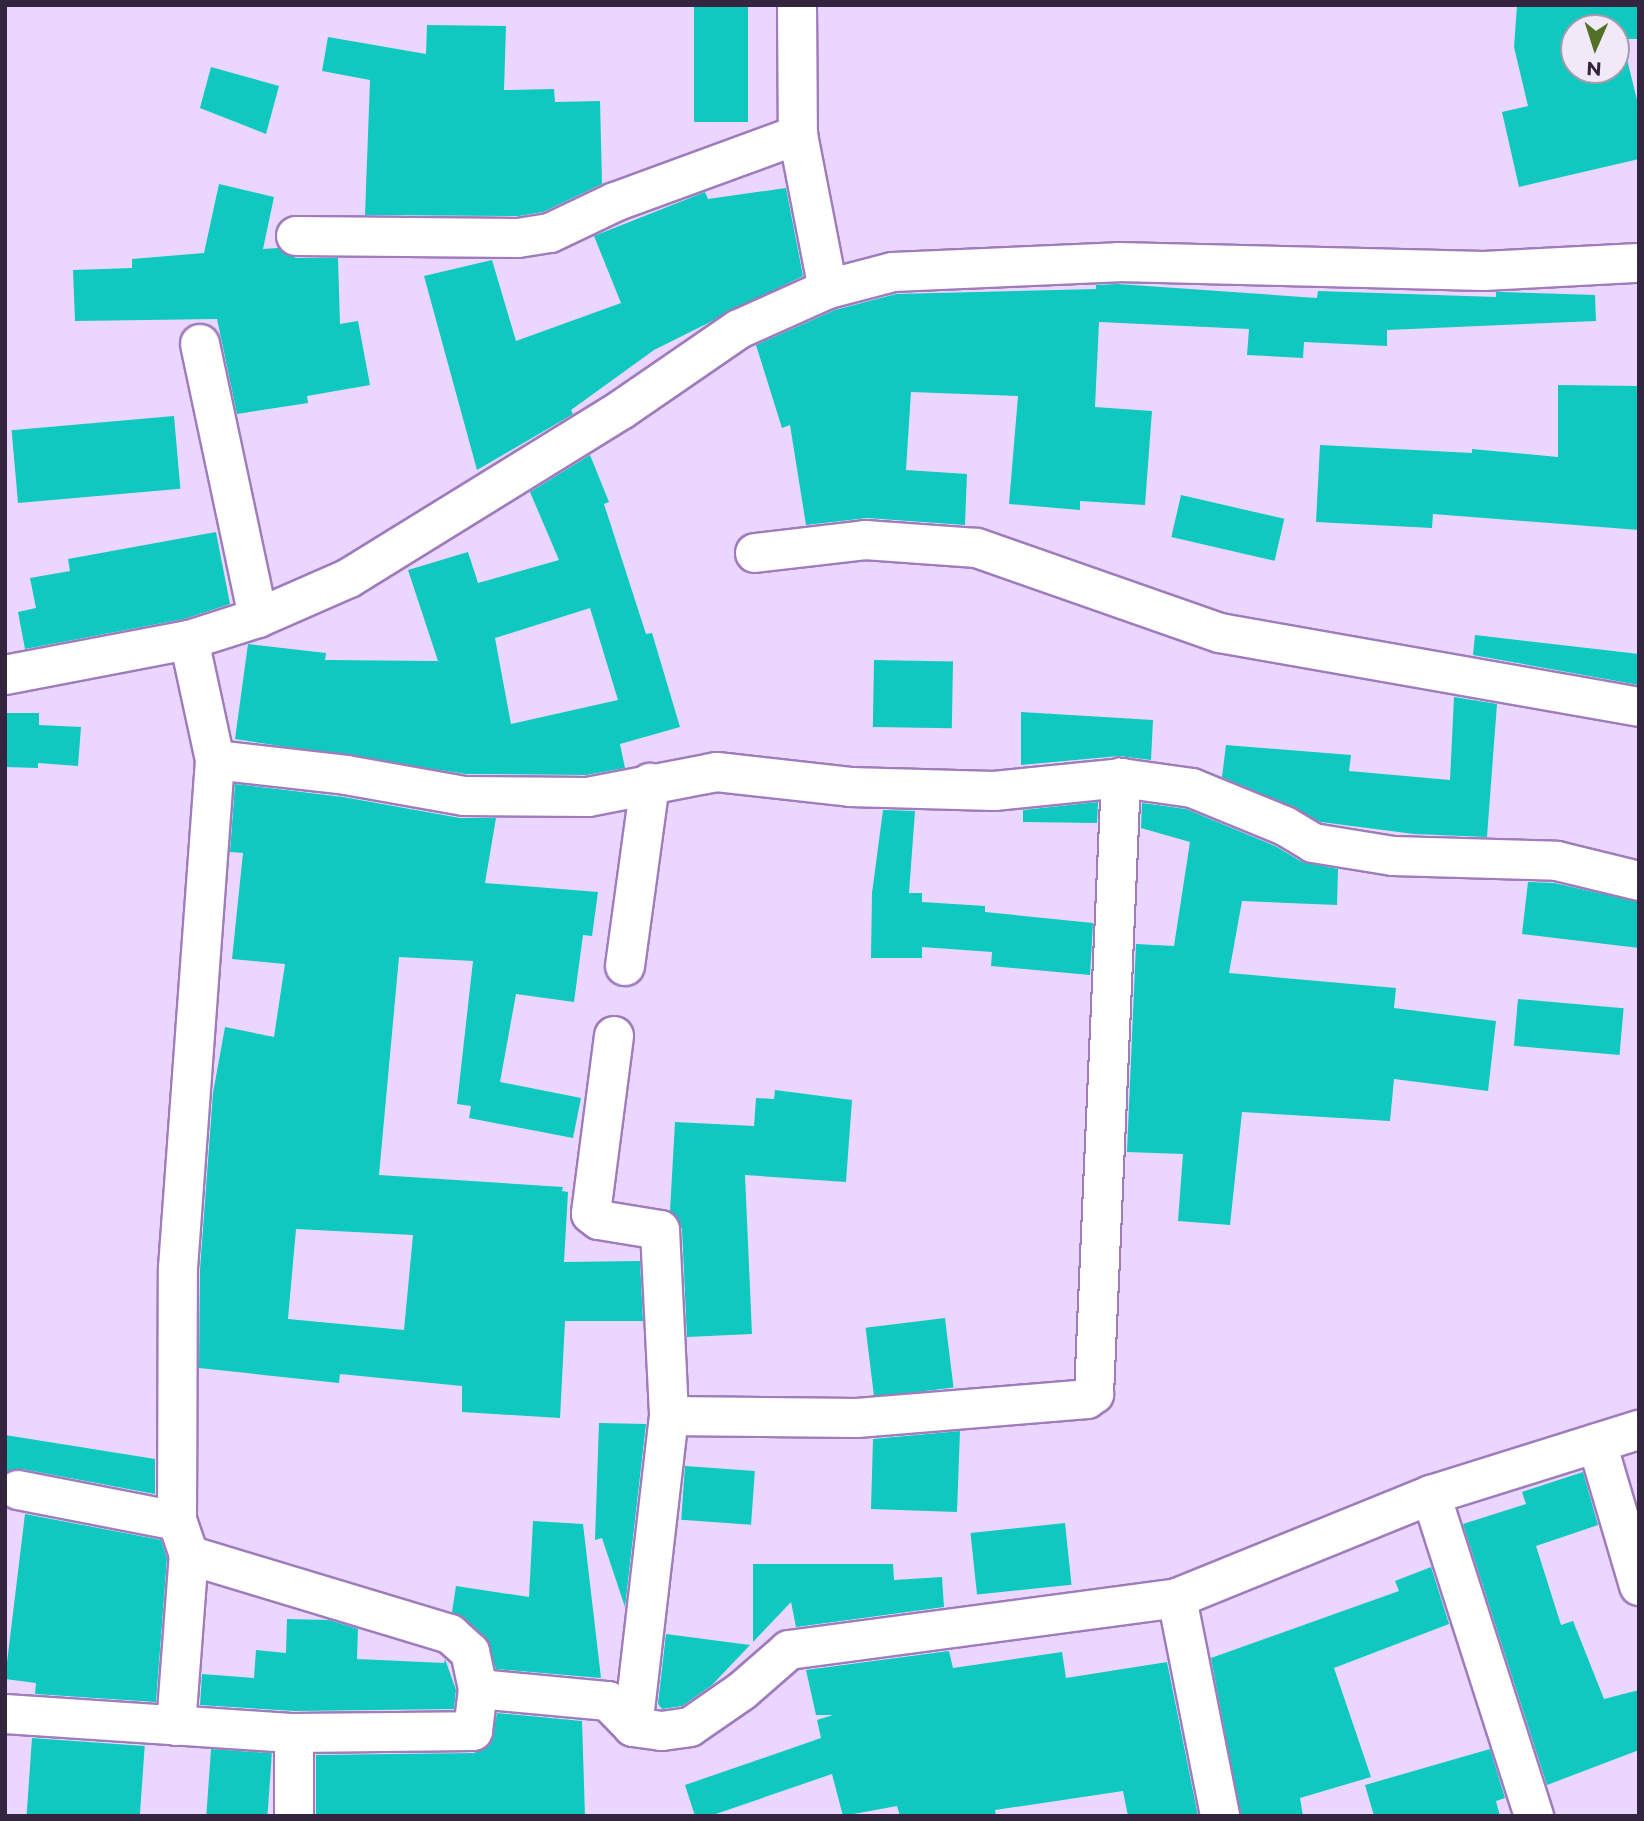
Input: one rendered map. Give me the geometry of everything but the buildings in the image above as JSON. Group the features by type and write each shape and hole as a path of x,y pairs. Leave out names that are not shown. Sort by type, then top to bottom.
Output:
{"street":[{"path":"797,5 799,135 828,289"},
{"path":"296,236 518,238 550,233 615,202 799,135"},
{"path":"5,675 189,640 258,618 349,578 621,410 739,330 828,289 893,272 1118,262 1485,271 1639,263"},
{"path":"200,344 258,618"},
{"path":"755,554 864,540 976,548 1220,633 1639,706"},
{"path":"176,1727 183,1538 178,1268 215,760 189,640"},
{"path":"215,760 346,775 464,796 588,797 717,772 850,788 994,791 1121,778 1192,788 1285,826 1313,844 1393,856 1557,861 1639,881"},
{"path":"668,1416 858,1418 1087,1399 1094,1394 1121,778"},
{"path":"625,966 650,783"},
{"path":"614,1036 591,1214 599,1220 660,1230 668,1416 633,1727"},
{"path":"478,1689 608,1702 633,1727 662,1731 690,1727 742,1691 789,1650 1177,1598 1431,1495 1639,1430"},
{"path":"1597,1443 1639,1586"},
{"path":"5,1714 294,1733 465,1734 472,1731 475,1723 478,1689 470,1652 450,1634 183,1538 18,1490"},
{"path":"1431,1495 1534,1816"},
{"path":"1177,1598 1220,1816"},
{"path":"294,1733 294,1816"}]}
